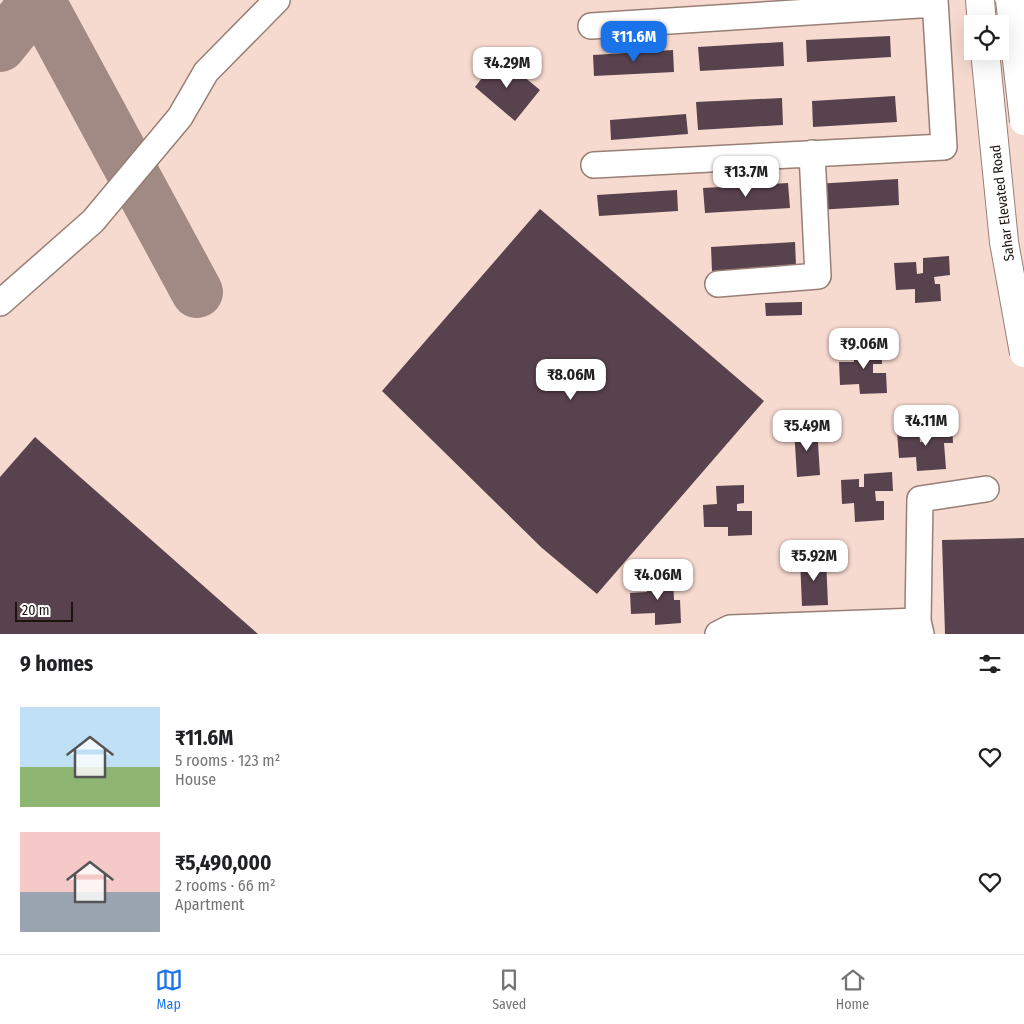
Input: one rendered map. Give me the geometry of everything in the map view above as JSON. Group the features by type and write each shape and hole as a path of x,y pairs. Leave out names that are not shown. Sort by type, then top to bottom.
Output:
{"main road":[{"path":"980,0 981,15"},
{"path":"1010,0 1024,120"},
{"name":"Sahar Elevated Road","path":"986,60 1004,242 1024,354"}],"street":[{"path":"0,302 93,221 180,117 206,72 277,0"},
{"path":"591,26 935,2 944,147 594,165"},
{"path":"718,284 818,276 812,153"},
{"path":"718,634 730,628 919,628 920,499 986,489"}],"building":[{"path":"890,36 891,57 807,62 806,40"},
{"path":"783,42 784,66 700,71 698,47"},
{"path":"673,50 674,72 594,76 593,55"},
{"path":"499,56 540,90 515,121 475,87"},
{"path":"895,96 897,122 813,127 812,101"},
{"path":"782,98 783,125 698,130 696,102"},
{"path":"686,114 688,134 611,140 610,120"},
{"path":"898,179 899,205 817,210 815,184"},
{"path":"788,183 790,208 705,213 703,188"},
{"path":"677,190 678,211 599,216 597,195"},
{"path":"540,209 764,401 597,594 542,548 382,391"},
{"path":"795,242 796,266 712,271 711,247"},
{"path":"949,256 950,275 934,277 935,284 940,284 941,301 915,303 915,289 896,290 894,263 916,262 917,274 923,273 923,258"},
{"path":"802,302 802,315 766,316 765,303"},
{"path":"881,344 882,364 873,364 873,373 886,373 887,393 860,394 859,384 840,385 839,362 854,362 853,345"},
{"path":"952,424 953,443 944,443 946,469 917,471 916,457 899,458 897,432 919,431 920,442 928,442 927,426"},
{"path":"817,428 820,475 797,477 794,429"},
{"path":"35,437 258,634 0,634 0,477"},
{"path":"892,472 893,491 875,491 876,501 884,501 884,520 855,522 854,503 842,504 841,480 859,479 859,487 864,487 864,474"},
{"path":"744,485 744,503 737,504 737,511 752,511 752,535 728,536 728,527 704,527 703,505 717,504 716,486"},
{"path":"1024,538 1024,634 945,634 942,540"},
{"path":"826,558 828,605 802,606 800,559"},
{"path":"673,576 674,600 680,600 681,623 655,625 655,613 631,614 630,593 647,592 647,577"}],"taxiway":[{"path":"0,46 37,0"},
{"path":"39,0 197,292"}]}
